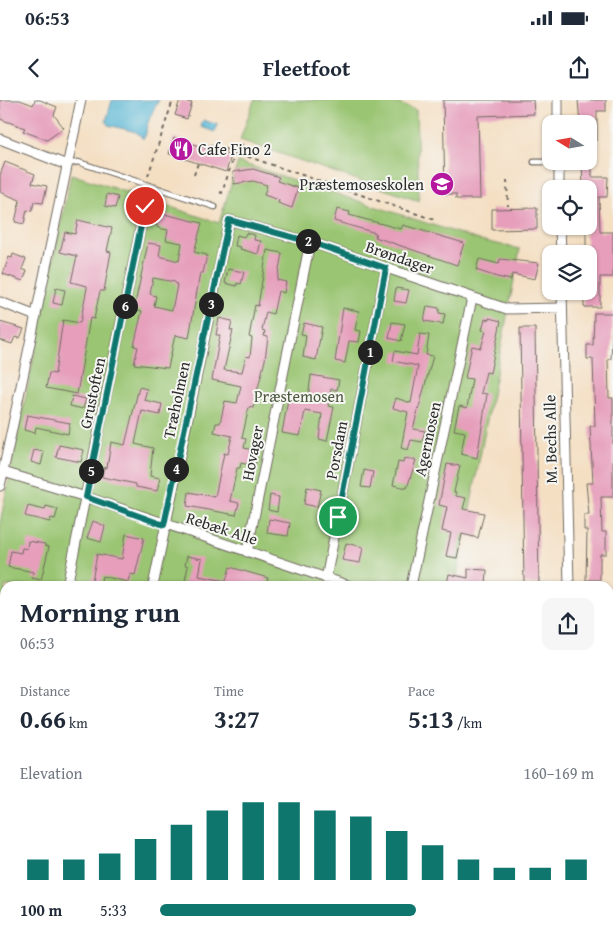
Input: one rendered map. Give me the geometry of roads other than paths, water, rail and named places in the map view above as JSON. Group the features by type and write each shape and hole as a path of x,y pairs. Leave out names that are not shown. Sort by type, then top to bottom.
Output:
{"street":[{"path":"0,486 1,472 36,316 80,100"},
{"path":"558,100 558,115"},
{"path":"0,139 67,165"},
{"name":"Grustoften","path":"68,581 145,206"},
{"name":"Brøndager","path":"229,220 310,242 472,298 513,310 562,308"},
{"name":"Træholmen","path":"154,581 164,525 229,220"},
{"name":"Hovager","path":"247,552 310,242"},
{"name":"Porsdam","path":"326,579 386,268"},
{"name":"Agermosen","path":"412,581 472,298"},
{"name":"M. Bechs Alle","path":"562,300 568,581"},
{"path":"0,302 36,316"},
{"name":"Rebæk Alle","path":"1,472 86,497 333,581"}],"lane":[{"path":"67,165 78,162 215,207"},
{"path":"534,162 542,162"}],"water":[{"path":"112,100 159,100 150,117 143,139 136,132 108,125 106,121"},
{"path":"203,120 218,125 215,132 201,127"}],"place":[{"name":"Cafe Fino 2","path":"181,149"},
{"name":"Præstemoseskolen","path":"442,184"}],"park label":[{"name":"Præstemosen","path":"299,396"}]}
